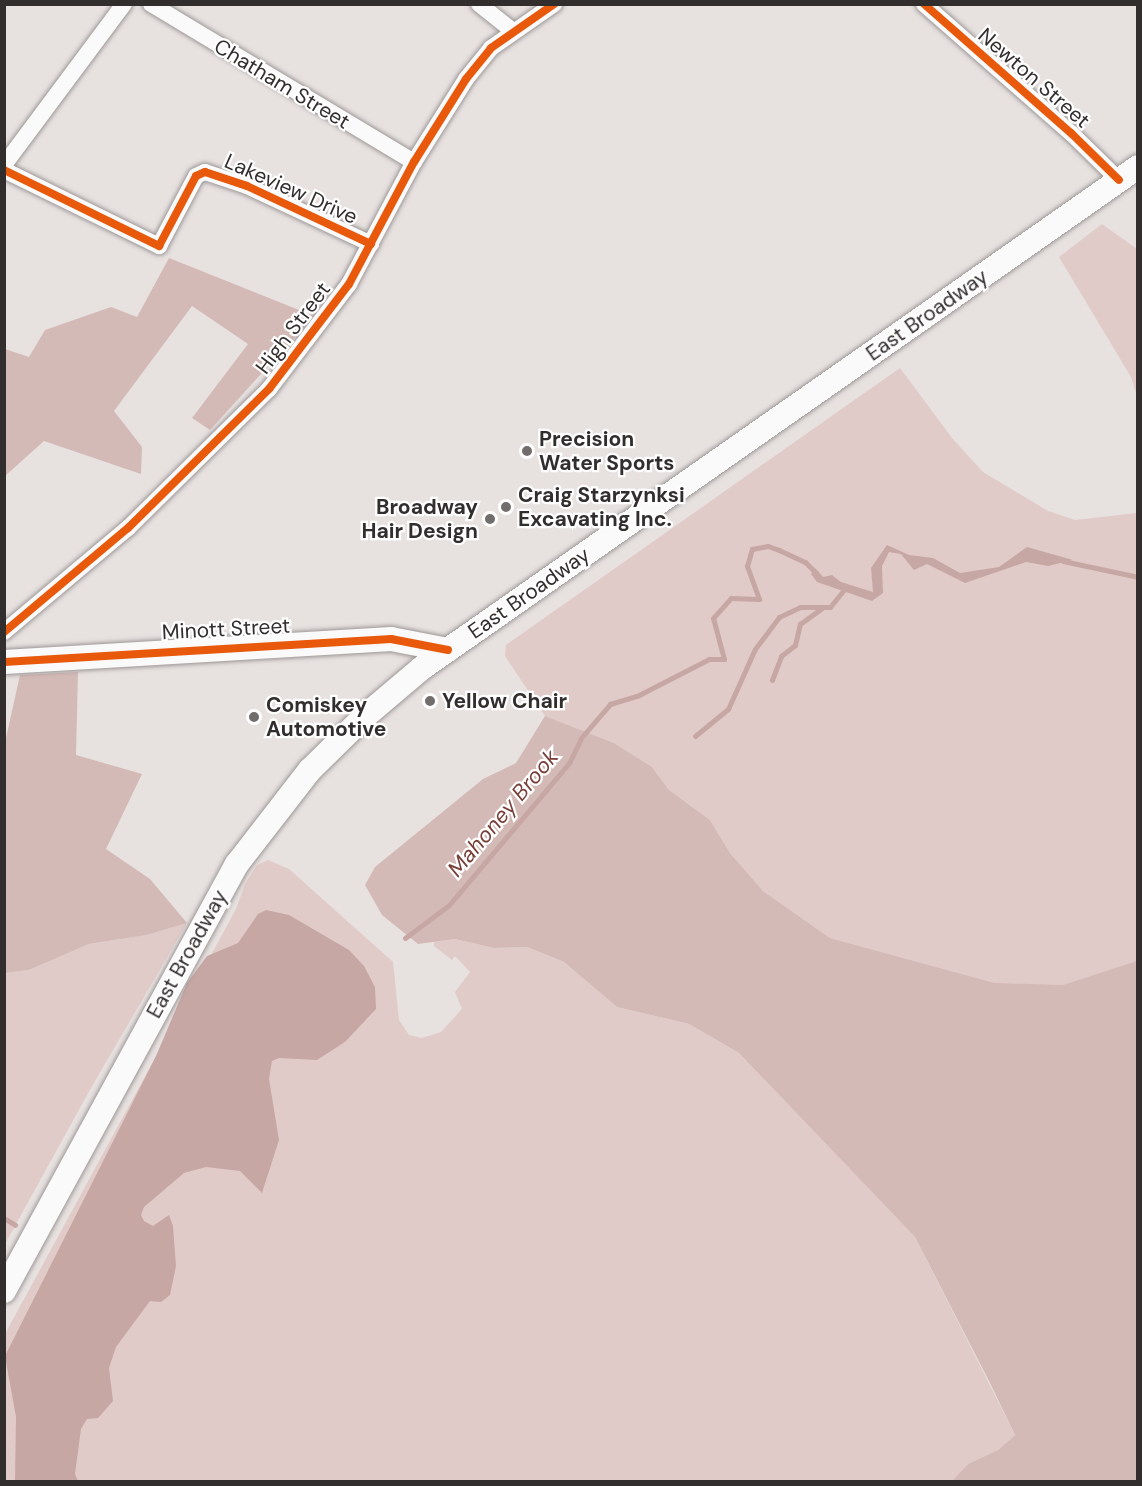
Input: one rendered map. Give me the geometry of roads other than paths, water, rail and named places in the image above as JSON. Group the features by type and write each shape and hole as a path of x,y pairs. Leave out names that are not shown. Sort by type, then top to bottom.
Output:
{"main road":[{"name":"East Broadway","path":"4,1291 237,864 310,770 364,717 448,650 1128,173"},
{"name":"Minott Street","path":"4,662 391,639 448,650"}],"street":[{"path":"4,165 124,4"},
{"name":"Chatham Street","path":"151,4 414,162"},
{"path":"479,4 513,32"},
{"name":"High Street","path":"4,632 87,566 237,424 308,342 371,244 414,162 466,79 491,48 554,4"},
{"name":"Newton Street","path":"924,4 1071,132 1128,173"},
{"name":"Lakeview Drive","path":"4,170 159,246 196,176 205,172 247,186 371,244"}],"waterway":[{"name":"Mahoney Brook","path":"405,938 449,905 569,763 581,738 610,704 637,696 709,659 724,659 713,618 731,598 759,599 747,566 752,549 768,546 779,550 805,562 816,573"},
{"name":"Mahoney Brook","path":"1063,561 1138,577"},
{"path":"695,736 728,709 755,649 779,617 800,607 830,607 846,587"},
{"path":"772,680 781,656 795,645 800,624 822,608"},
{"path":"4,1218 15,1225"}],"place":[{"name":"Precision Water Sports","path":"527,451"},
{"name":"Craig Starzynksi Excavating Inc.","path":"506,507"},
{"name":"Broadway Hair Design","path":"490,519"},
{"name":"Yellow Chair","path":"430,701"},
{"name":"Comiskey Automotive","path":"254,717"}]}
